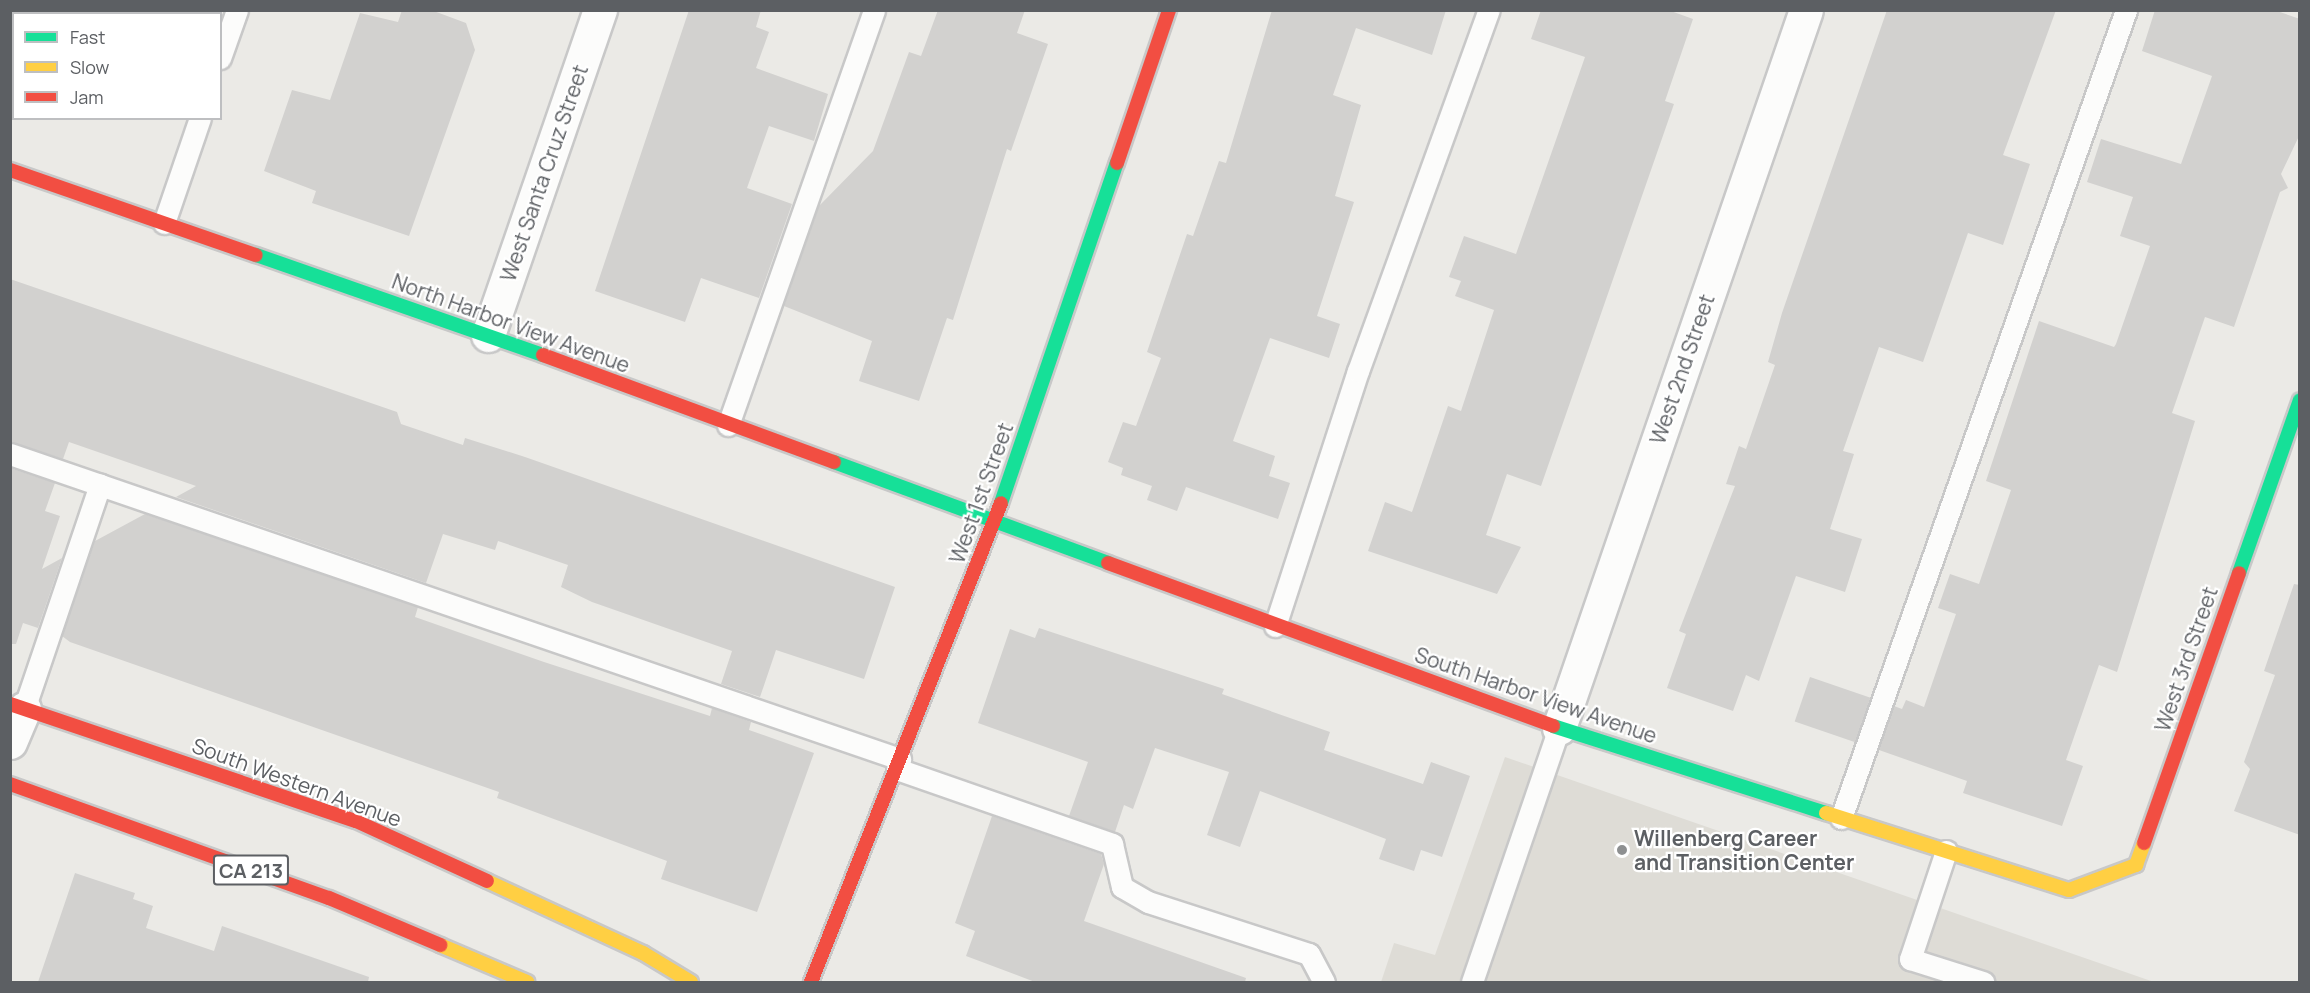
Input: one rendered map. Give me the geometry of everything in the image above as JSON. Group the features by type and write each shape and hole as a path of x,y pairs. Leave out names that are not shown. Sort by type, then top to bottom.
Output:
{"street":[{"name":"West Santa Cruz Street","path":"488,335 600,10"},
{"name":"West 1st Street","path":"811,982 994,524 1169,10"},
{"name":"West 2nd Street","path":"1559,728 1806,10"},
{"name":"North Harbor View Avenue","path":"10,170 488,335 994,524"},
{"name":"West 3rd Street","path":"2069,890 2136,865 2300,400"},
{"name":"South Harbor View Avenue","path":"994,524 1559,728 2069,890"},
{"path":"10,742 17,706"},
{"name":"South Western Avenue","path":"17,706 356,821 643,953 692,982"},
{"name":"CA 213","path":"10,784 329,898 528,982"}],"lane":[{"path":"222,52 237,10"},
{"path":"728,425 874,10"},
{"path":"1275,626 1358,371 1489,10"},
{"path":"1841,818 2126,10"},
{"path":"164,223 199,120"},
{"path":"10,454 898,764 1112,844 1122,886 1148,902 1309,954 1324,982"},
{"path":"17,706 100,484"},
{"path":"1472,982 1559,728"},
{"path":"1946,851 1910,959 1983,982"}],"shaded area":[{"name":"Willenberg Career and Transition Center","path":"1505,757 2154,982 1381,982 1394,943 1435,955"}],"building":[{"path":"402,10 431,10 466,23 475,50 409,236 312,203 316,191 264,171 292,90 330,100 360,13 398,22"},
{"path":"689,10 761,10 756,27 769,32 756,68 828,94 814,141 769,126 747,188 792,204 759,298 701,278 685,322 595,291"},
{"path":"938,10 1025,10 1017,33 1048,44 1011,151 1007,149 953,320 947,318 919,401 859,381 872,341 784,306 819,206 873,151 909,52 921,56"},
{"path":"1272,10 1446,10 1432,55 1356,28 1333,95 1361,105 1335,196 1354,202 1317,316 1340,324 1329,358 1270,338 1233,441 1275,456 1269,476 1290,483 1278,519 1186,487 1177,511 1147,500 1152,486 1121,475 1123,468 1108,462 1123,422 1136,426 1161,358 1147,352 1187,234 1193,236 1219,161 1226,163"},
{"path":"1541,10 1668,10 1693,19 1665,101 1674,104 1541,486 1507,474 1486,535 1521,547 1497,594 1368,551 1385,502 1412,512 1448,406 1461,411 1494,310 1455,296 1461,281 1449,277 1464,236 1516,254 1585,57 1531,39"},
{"path":"1887,10 2056,10 2003,155 2030,164 2003,245 1968,233 1923,362 1879,347 1843,451 1854,454 1830,529 1862,539 1845,592 1796,576 1759,681 1746,675 1733,711 1667,688 1686,634 1679,631 1735,486 1726,484 1739,446 1746,449 1775,365 1768,362 1782,313"},
{"path":"2155,10 2274,10 2300,19 2300,134 2281,174 2288,188 2280,192 2234,327 2205,317 2172,413 2195,421 2117,672 2099,665 2066,760 2083,766 2062,826 1963,793 1967,781 1879,750 1894,706 1902,709 1906,700 1924,707 1956,614 1938,608 1950,574 1979,584 2011,490 1986,481 2039,321 2114,347 2116,344 2150,246 2120,236 2133,197 2087,182 2101,139 2181,164 2212,76 2142,51"},
{"path":"10,279 397,412 401,424 463,445 465,438 525,457 895,587 864,679 776,650 760,697 721,684 732,651 592,602 561,587 568,565 498,541 495,550 443,534 426,583 176,497 196,486 69,442 63,459 10,442"},
{"path":"10,468 55,483 45,511 60,516 42,569 62,558 38,628 23,623 16,644 10,644"},
{"path":"145,514 418,607 415,617 544,662 710,716 712,708 751,722 749,730 814,753 757,912 661,879 667,861 497,798 499,792 70,642 62,636 95,541"},
{"path":"2294,584 2300,585 2300,835 2234,811 2250,769 2244,762 2275,675 2264,671"},
{"path":"1039,628 1224,689 1222,694 1330,732 1324,750 1423,784 1431,762 1470,776 1442,857 1421,850 1414,871 1379,859 1386,839 1260,791 1240,847 1207,835 1229,772 1155,748 1133,809 1124,805 1115,832 1069,816 1088,762 978,723 1010,629 1035,638"},
{"path":"1810,677 1871,698 1855,742 1795,721"},
{"path":"992,816 1101,854 1104,864 1084,921 1246,978 1245,982 1035,982 966,956 975,931 955,923"},
{"path":"75,873 135,893 133,899 153,906 146,928 214,951 222,926 369,977 368,982 38,982"}],"traffic: fast":[{"path":"1001,503 1117,163"},
{"path":"256,255 543,355"},
{"path":"2239,573 2300,400"},
{"path":"834,462 1108,563"},
{"path":"1553,726 1826,813"}],"traffic: slow":[{"path":"1826,813 2069,890 2136,865 2144,843"},
{"path":"487,881 643,953 691,982"},
{"path":"440,945 527,982"}],"traffic: jam":[{"path":"1117,163 1169,10"},
{"path":"10,170 256,255"},
{"path":"543,355 834,462"},
{"path":"811,982 1001,503"},
{"path":"1108,563 1553,726"},
{"path":"2144,843 2239,573"},
{"path":"10,704 356,821 487,881"},
{"path":"10,784 329,898 440,945"}],"place":[{"name":"Willenberg Career and Transition Center","path":"1622,850"}]}
